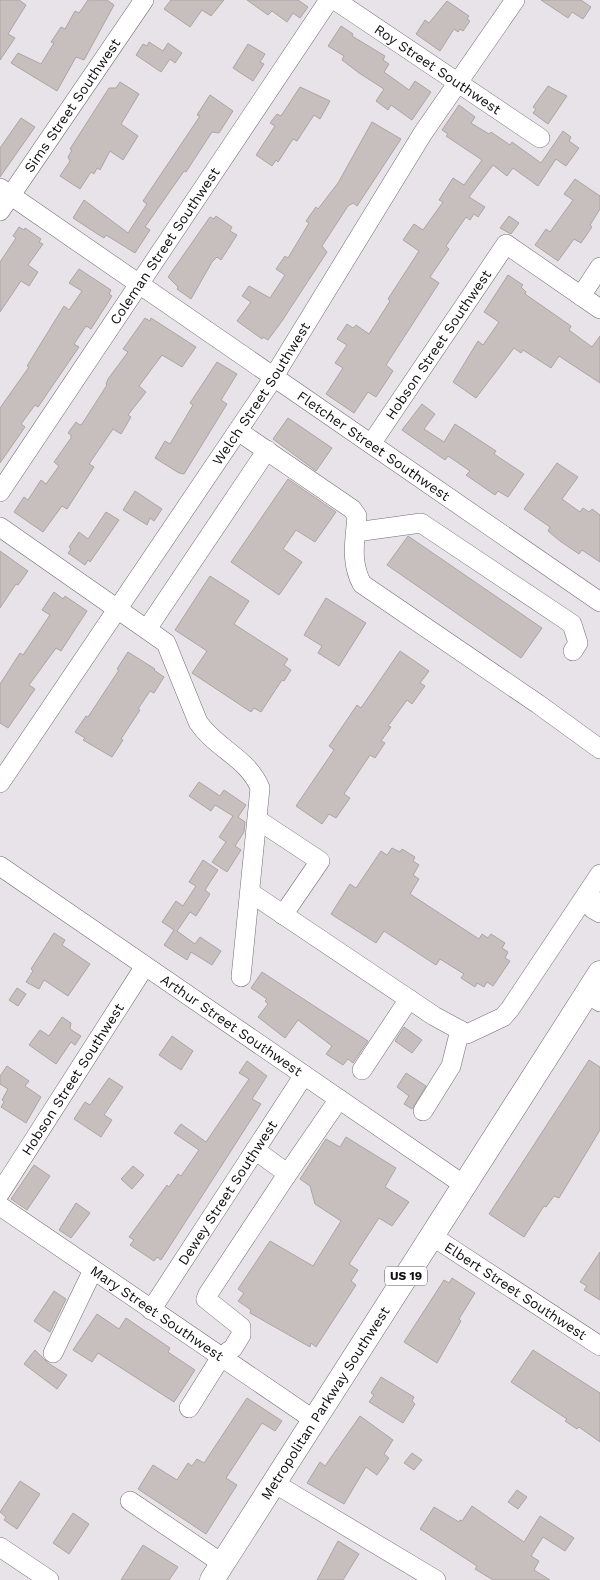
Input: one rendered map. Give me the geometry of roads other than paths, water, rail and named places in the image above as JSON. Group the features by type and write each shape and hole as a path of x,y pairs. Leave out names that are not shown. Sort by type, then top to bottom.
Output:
{"main road":[{"name":"Metropolitan Parkway Southwest","path":"217,1572 464,1185 593,998 600,973"}],"street":[{"name":"Sims Street Southwest","path":"0,211 5,192 144,0"},
{"name":"Coleman Street Southwest","path":"0,492 329,0"},
{"name":"Roy Street Southwest","path":"335,0 540,138"},
{"name":"Welch Street Southwest","path":"0,783 274,377 423,133 515,0"},
{"name":"Fletcher Street Southwest","path":"5,192 600,602"},
{"name":"Hobson Street Southwest","path":"371,444 506,244 581,296"},
{"path":"600,267 581,296 600,309"},
{"path":"238,431 347,504 358,516 353,553 357,575 362,584 600,749"},
{"path":"148,629 267,450"},
{"path":"356,532 421,523 572,624 578,643 574,651"},
{"path":"0,527 166,643 198,722 205,733 237,758 256,779 260,788 258,820 241,977"},
{"path":"258,820 320,861 283,915"},
{"name":"Arthur Street Southwest","path":"0,866 464,1185"},
{"path":"251,893 409,999 467,1034 503,1016 510,1009 595,900 600,874"},
{"name":"Hobson Street Southwest","path":"0,1193 145,966"},
{"path":"362,1070 409,999"},
{"path":"423,1111 451,1066 460,1030"},
{"name":"Dewey Street Southwest","path":"151,1310 304,1075"},
{"path":"189,1408 221,1357 233,1348 241,1335 241,1327 206,1300 286,1176 339,1099"},
{"path":"255,1150 284,1171 286,1176"},
{"name":"Mary Street Southwest","path":"0,1206 314,1420"},
{"name":"Elbert Street Southwest","path":"432,1236 600,1346"},
{"path":"53,1353 92,1270"},
{"path":"274,1483 436,1580"},
{"path":"130,1501 180,1546 217,1572"},
{"path":"1,1549 49,1580"}]}
